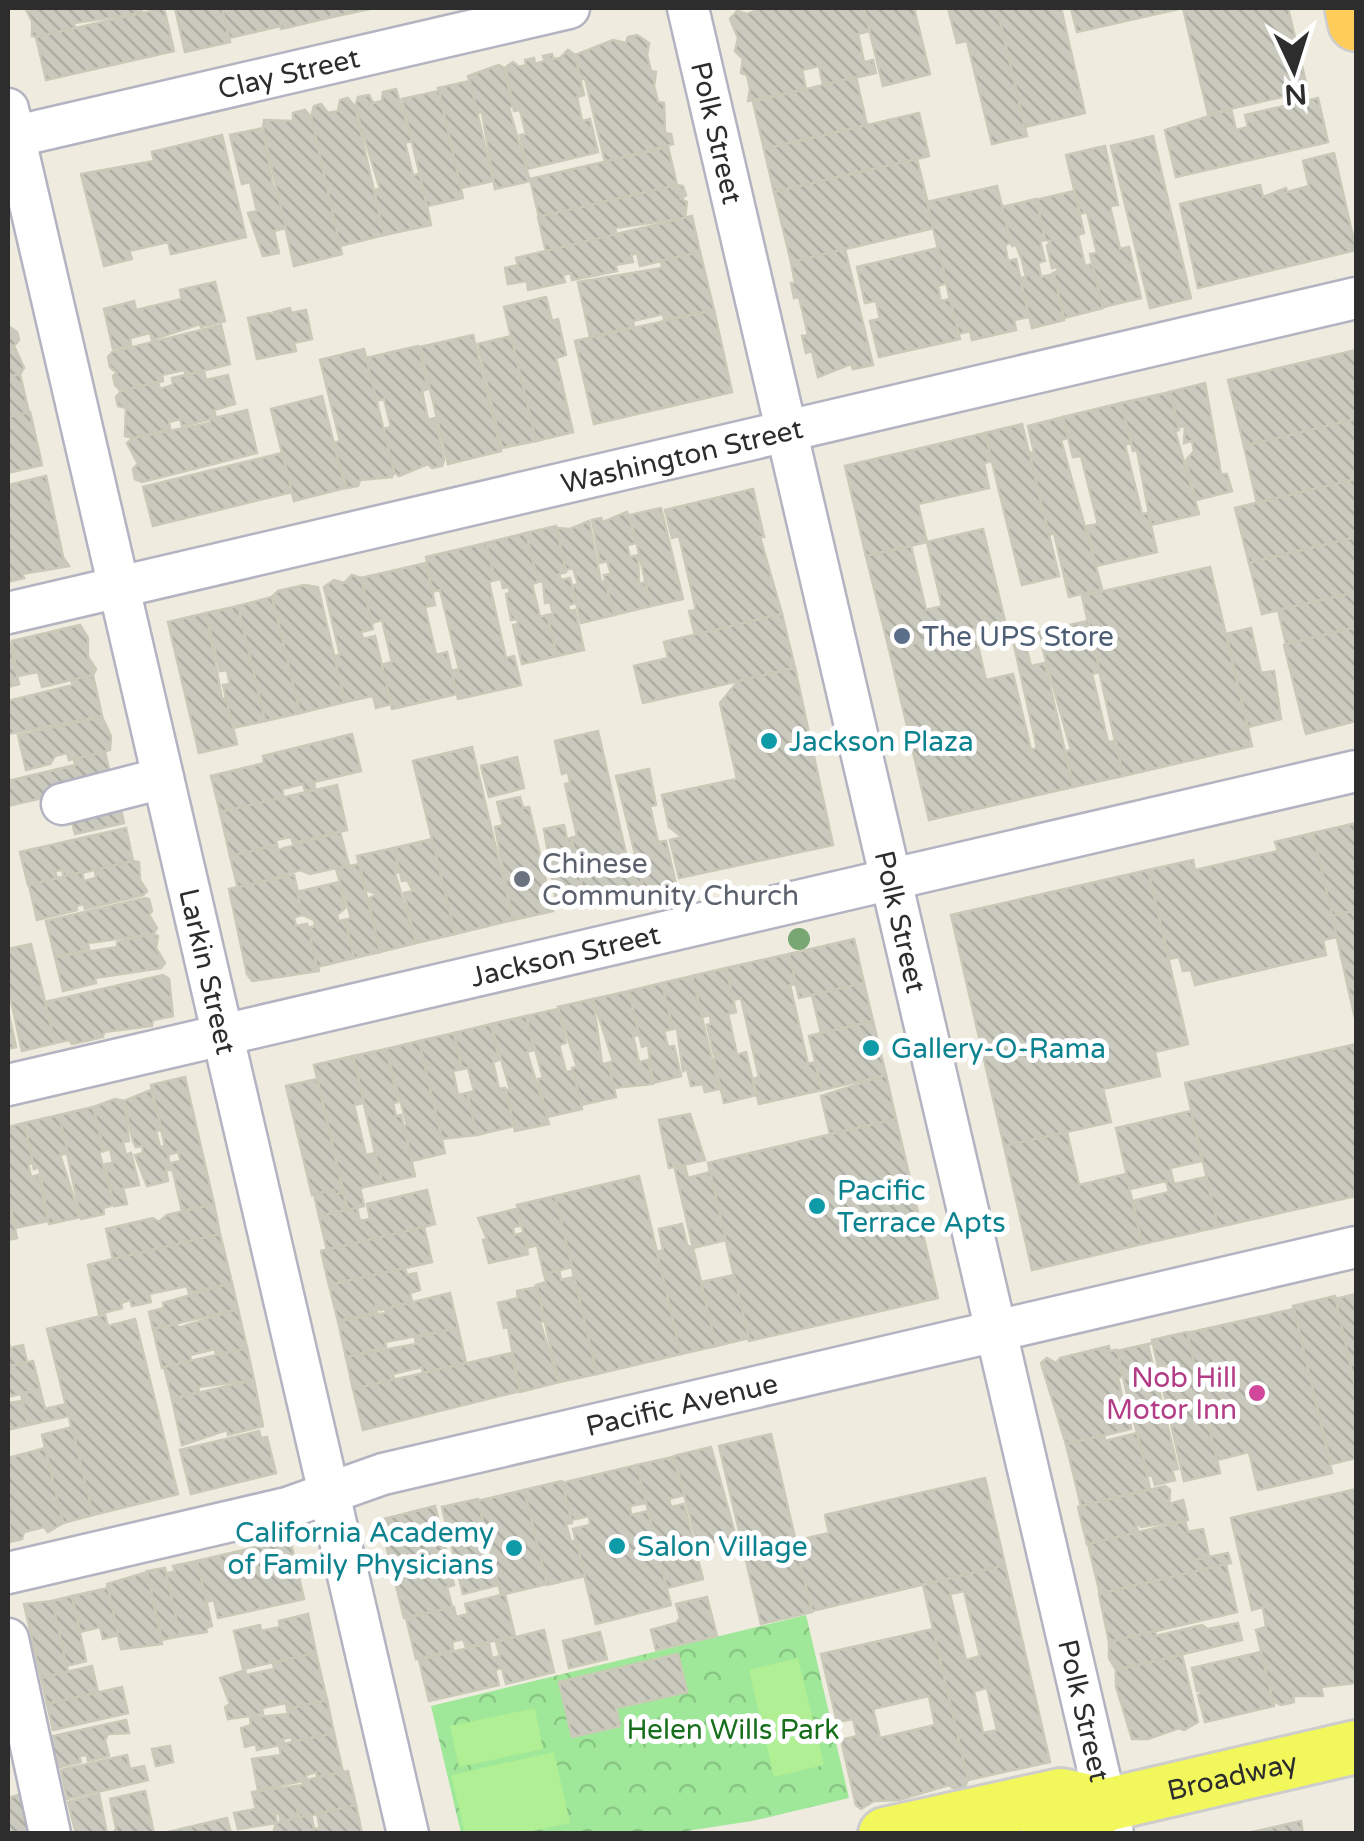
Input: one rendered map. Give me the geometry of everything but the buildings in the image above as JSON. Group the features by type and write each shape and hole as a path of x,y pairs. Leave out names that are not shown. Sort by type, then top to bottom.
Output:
{"highway":[{"path":"1353,8 1356,23"}],"main road":[{"name":"Broadway","path":"1048,1834 1356,1747"},
{"name":"Broadway","path":"885,1834 1060,1795 1110,1819"}],"street":[{"name":"Clay Street","path":"10,128 570,8"},
{"name":"Polk Street","path":"688,8 1110,1819"},
{"name":"Larkin Street","path":"10,128 408,1834"},
{"name":"Washington Street","path":"8,613 1356,298"},
{"name":"Jackson Street","path":"8,1084 1356,771"},
{"path":"62,804 163,778"},
{"name":"Pacific Avenue","path":"8,1572 287,1508 383,1474 1356,1247"},
{"path":"8,1639 50,1834"}],"green space":[{"name":"Helen Wills Park","path":"806,1615 849,1798 752,1821 673,1833 461,1833 431,1706"},
{"path":"798,1658 824,1765 774,1777 749,1670"},
{"path":"535,1708 543,1749 459,1767 450,1726"},
{"path":"554,1752 570,1823 524,1833 465,1833 451,1775"}],"place":[{"name":"The UPS Store","path":"902,636"},
{"name":"Jackson Plaza","path":"769,741"},
{"name":"Chinese Community Church","path":"522,879"},
{"name":"Gallery-O-Rama","path":"871,1048"},
{"name":"Pacific Terrace Apts","path":"817,1206"},
{"name":"Nob Hill Motor Inn","path":"1257,1393"},
{"name":"Salon Village","path":"617,1546"},
{"name":"California Academy of Family Physicians","path":"514,1548"}]}
